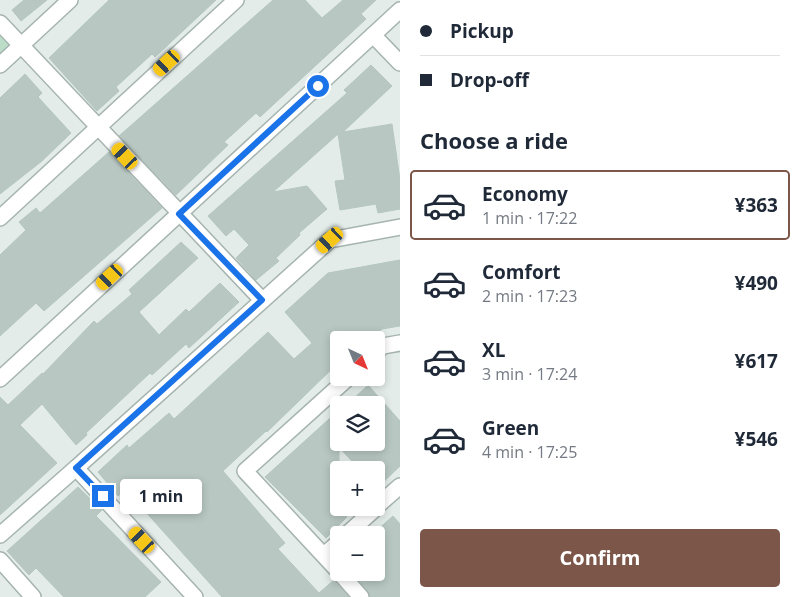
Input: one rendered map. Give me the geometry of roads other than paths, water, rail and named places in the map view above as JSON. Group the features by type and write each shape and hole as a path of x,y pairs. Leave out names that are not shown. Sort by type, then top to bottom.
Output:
{"street":[{"path":"0,65 70,0"},
{"path":"0,218 236,0"},
{"path":"0,379 400,10"},
{"path":"0,23 262,300"},
{"path":"373,35 400,63"},
{"path":"0,535 330,240 400,227"},
{"path":"385,346 400,343"},
{"path":"330,562 245,472 339,386"},
{"path":"76,468 195,597"},
{"path":"385,499 400,486"},
{"path":"356,526 366,516"},
{"path":"324,555 330,550"},
{"path":"0,560 34,597"},
{"path":"347,581 361,597"}]}
